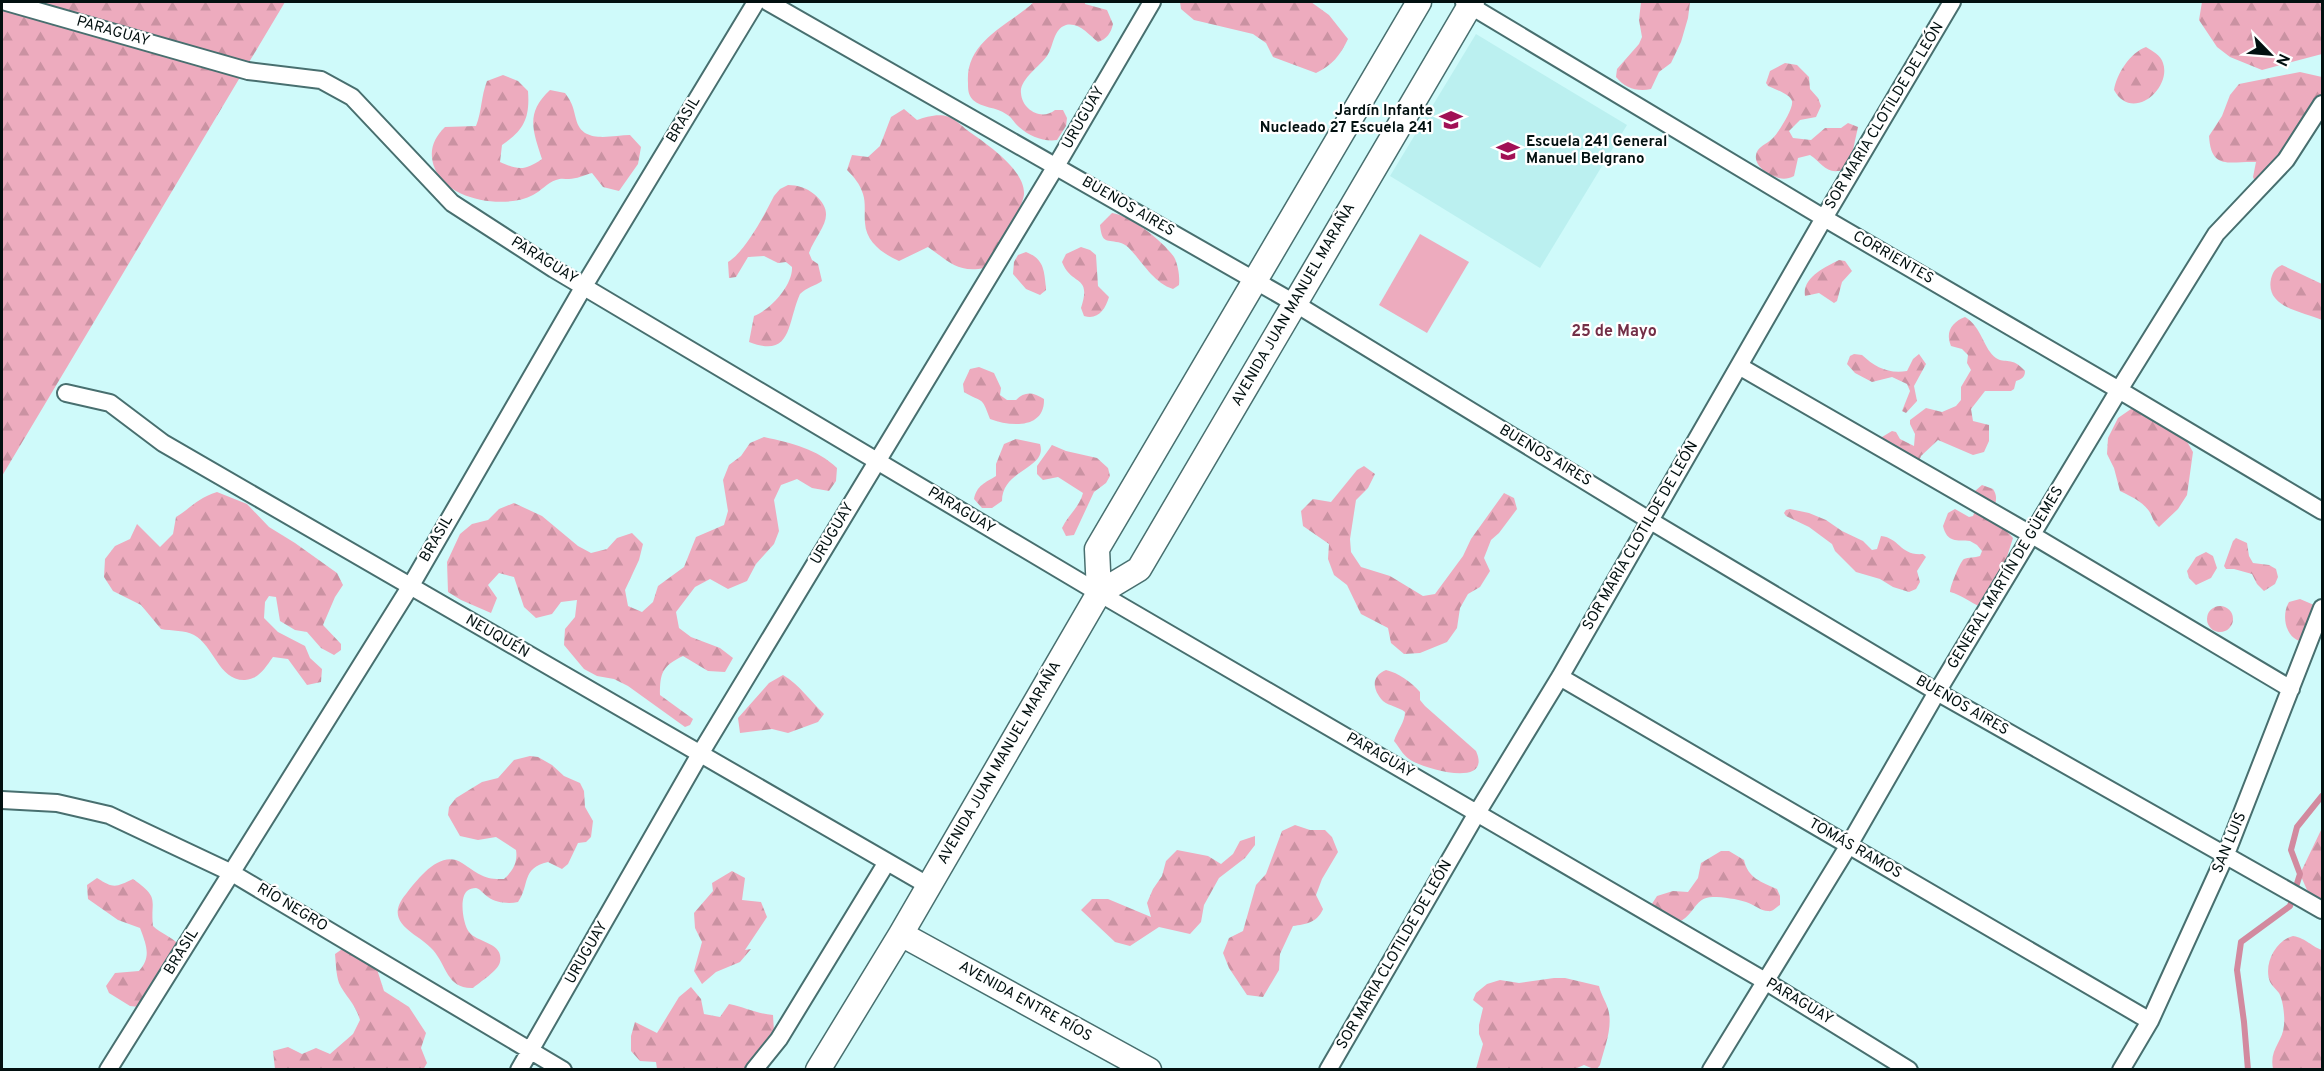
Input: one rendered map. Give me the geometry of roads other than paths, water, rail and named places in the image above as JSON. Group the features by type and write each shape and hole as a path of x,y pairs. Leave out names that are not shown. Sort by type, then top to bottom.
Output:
{"street":[{"name":"PARAGUAY","path":"6,2 248,71 321,80 352,97 452,202 584,286 1100,593 1765,981 1909,1070"},
{"name":"BRASIL","path":"108,1070 410,587 584,286 756,2"},
{"name":"BUENOS AIRES","path":"768,2 1296,304 1649,520 1937,692 2322,910"},
{"name":"URUGUAY","path":"519,1070 700,754 1056,166 1152,2"},
{"path":"1100,593 1098,549 1419,2"},
{"name":"SOR MARIA CLOTILDE DE LEÓN","path":"1328,1070 1477,813 1560,677 1824,218 1952,2"},
{"name":"CORRIENTES","path":"1469,3 1824,218 2119,390 2322,512"},
{"name":"AVENIDA JUAN MANUEL MARAÑA","path":"818,1070 901,934 1100,593 1139,569 1296,304 1469,3"},
{"name":"GENERAL MARTÍN DE GÜEMES","path":"1712,1070 1849,845 1937,692 2119,390 2216,234 2286,160 2322,104"},
{"path":"1739,366 2032,535 2291,689"},
{"name":"NEUQUÉN","path":"66,393 110,403 163,443 929,886"},
{"name":"SAN LUIS","path":"2121,1070 2150,1021 2226,854 2322,608"},
{"name":"TOMÁS RAMOS","path":"1560,677 2150,1021"},
{"name":"RÍO NEGRO","path":"2,800 57,802 109,815 232,873 562,1070"},
{"path":"754,1070 779,1039 887,862"},
{"name":"AVENIDA ENTRE RÍOS","path":"901,934 1149,1070"}],"waterway":[{"path":"2248,1070 2237,970 2241,942 2290,906 2300,874 2291,850 2297,827 2322,796"}],"place":[{"name":"Jardín Infante Nucleado 27 Escuela 241","path":"1451,120"},
{"name":"Escuela 241 General Manuel Belgrano","path":"1508,151"}],"district":[{"name":"25 de Mayo","path":"1614,332"}]}
